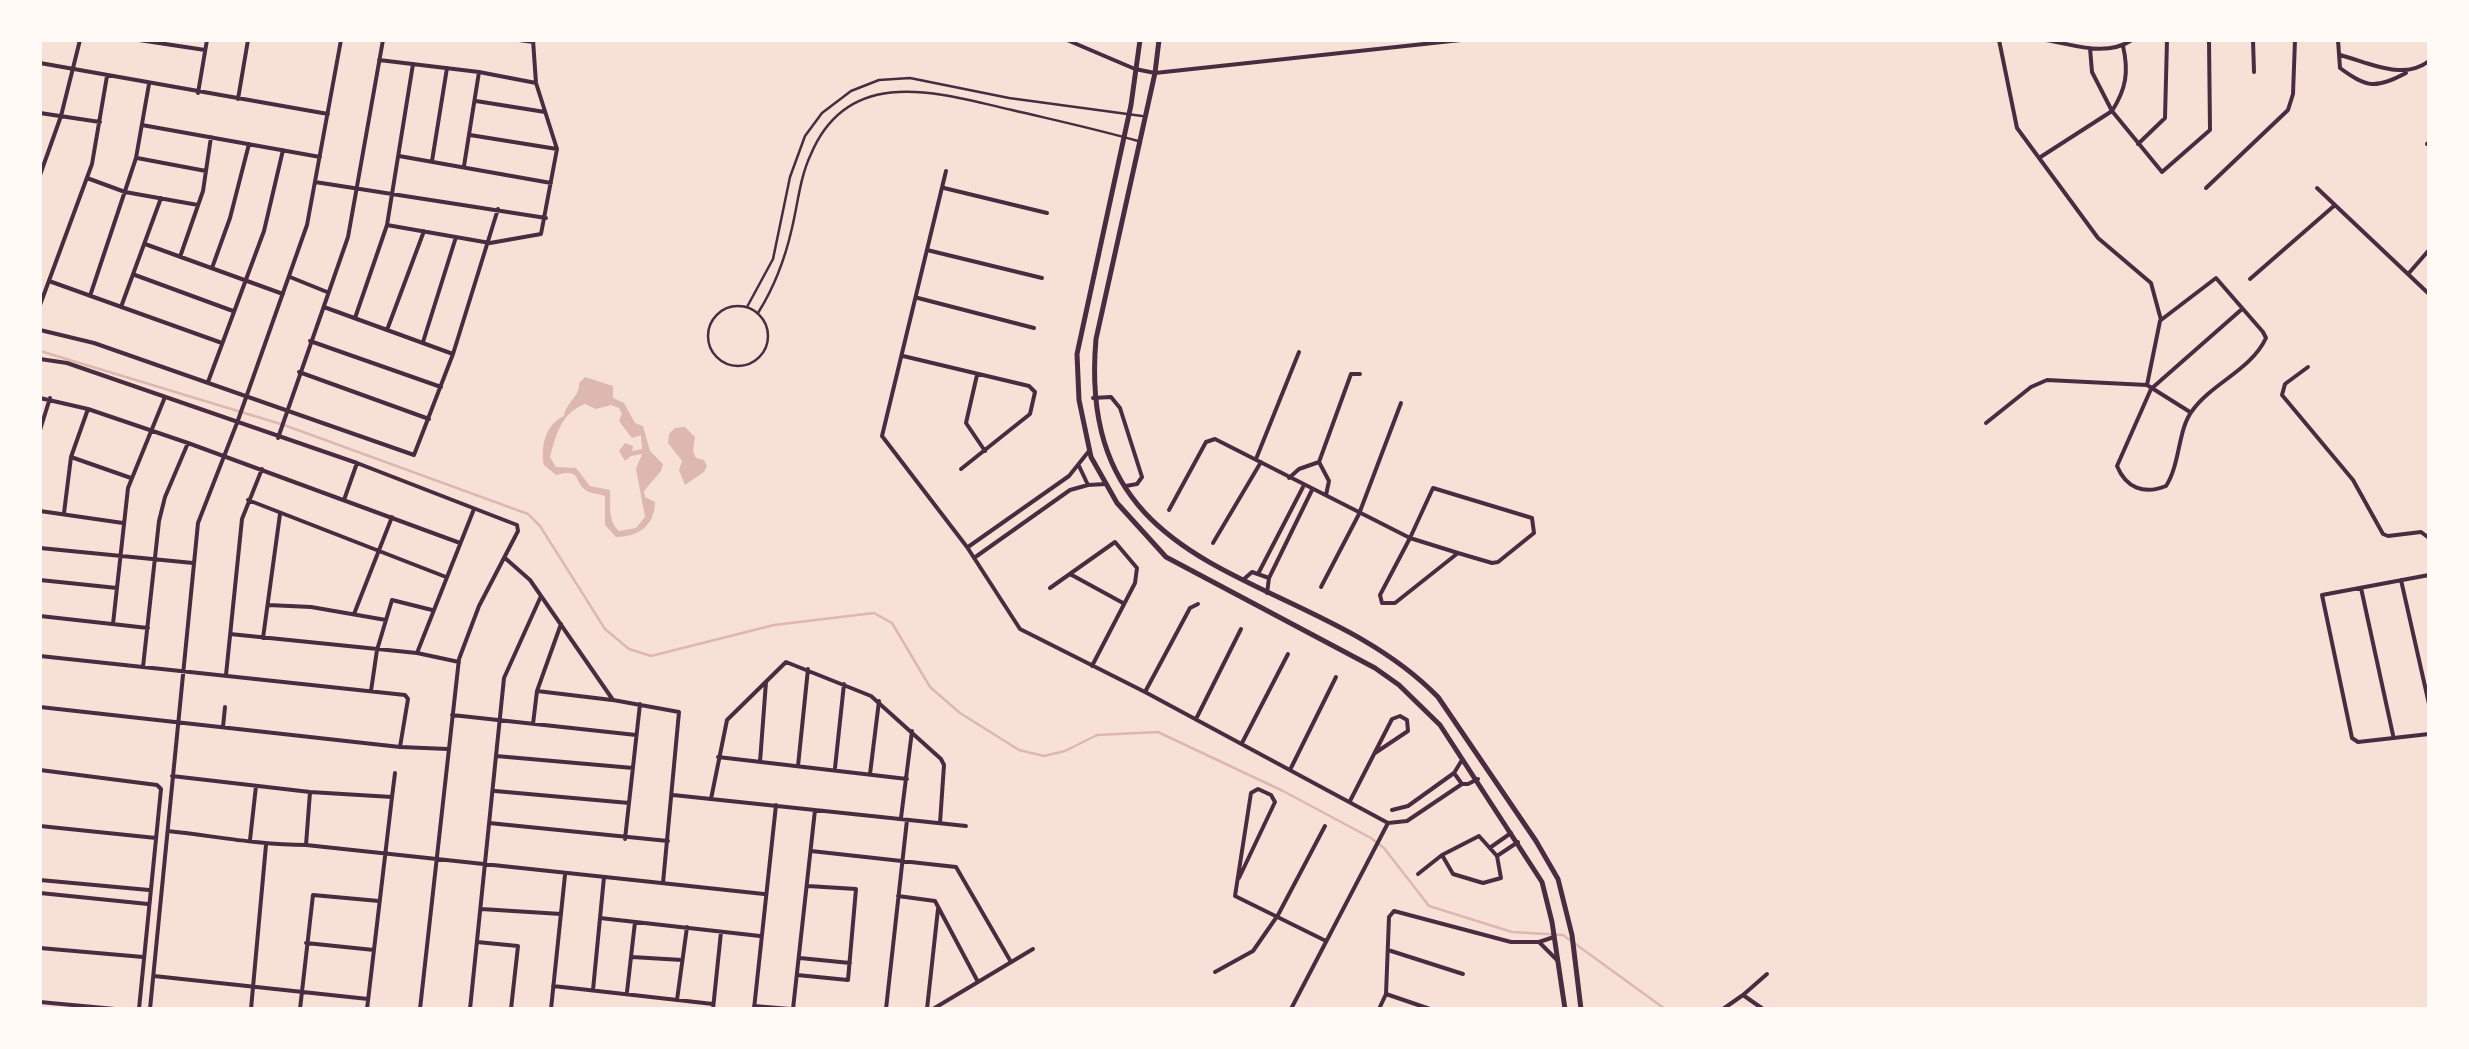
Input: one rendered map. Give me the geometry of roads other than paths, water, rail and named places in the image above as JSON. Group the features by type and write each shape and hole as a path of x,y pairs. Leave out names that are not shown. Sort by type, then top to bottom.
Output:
{"street":[{"path":"40,175 61,116 80,40"},
{"path":"139,40 205,50"},
{"path":"198,93 207,40"},
{"path":"238,100 248,40"},
{"path":"150,1009 198,522 307,224 341,40"},
{"path":"278,438 348,237 383,40"},
{"path":"387,225 490,243 539,235 546,218 557,149 536,84 533,41 519,40"},
{"path":"1067,40 1155,74 1461,40"},
{"path":"1140,40 1124,137 1077,354 1078,400 1089,451 1106,484 1144,536 1166,557 1375,668 1427,710 1478,779 1542,882 1565,1009"},
{"path":"1159,40 1155,74 1104,288 1096,339 1093,398 1105,444 1125,486 1171,538 1242,581 1387,655 1419,677 1438,697 1551,865 1566,901 1581,1009"},
{"path":"2000,40 2014,119 2037,159 2098,238 2150,283 2161,320 2148,387 2117,466 2130,485 2148,491 2166,486 2190,412 2265,342 2263,332 2215,278 2161,320"},
{"path":"2046,40 2107,50 2132,40"},
{"path":"2138,144 2165,118 2168,40"},
{"path":"2090,48 2092,72 2112,110 2162,172 2207,134 2212,122 2208,40"},
{"path":"2253,40 2254,72"},
{"path":"2206,188 2288,110 2293,94 2295,40"},
{"path":"2338,40 2341,70 2370,86 2417,70 2429,61"},
{"path":"2037,159 2112,110 2122,96 2127,74 2122,46"},
{"path":"2338,54 2406,73"},
{"path":"379,60 480,72 536,84"},
{"path":"40,63 328,114"},
{"path":"355,318 387,225 413,64"},
{"path":"432,162 448,68"},
{"path":"464,169 480,72"},
{"path":"40,305 87,178 107,76"},
{"path":"90,296 136,158 149,83"},
{"path":"476,100 545,112"},
{"path":"40,112 100,122"},
{"path":"142,124 320,156"},
{"path":"470,135 557,149"},
{"path":"180,256 198,205 211,137"},
{"path":"212,268 249,144"},
{"path":"208,382 264,231 283,150"},
{"path":"397,156 552,183"},
{"path":"136,158 206,171"},
{"path":"946,171 882,436 967,548 1020,629 1388,824 1415,817 1462,784 1478,779"},
{"path":"87,178 125,192 198,205"},
{"path":"315,182 546,218"},
{"path":"943,188 1046,213"},
{"path":"2318,188 2429,294"},
{"path":"121,307 161,198"},
{"path":"2250,279 2335,206"},
{"path":"40,330 94,343 208,382 245,401 285,410 414,454 453,354 498,209"},
{"path":"387,330 424,232"},
{"path":"423,343 456,237"},
{"path":"145,244 283,294"},
{"path":"928,250 1042,278"},
{"path":"2408,275 2429,250"},
{"path":"133,274 234,310"},
{"path":"290,277 329,293"},
{"path":"49,280 222,343"},
{"path":"918,298 1034,328"},
{"path":"324,307 453,354"},
{"path":"2148,387 2242,309"},
{"path":"310,341 441,387"},
{"path":"1213,543 1259,460 1299,352"},
{"path":"903,356 1029,386 1034,392 1030,414 961,469"},
{"path":"40,358 238,420 517,525 518,531 480,606 459,662 420,1009"},
{"path":"2308,367 2284,384 2282,395 2349,474 2382,534 2421,532 2429,538"},
{"path":"298,372 429,419"},
{"path":"977,374 966,423 984,451"},
{"path":"1326,496 1329,481 1319,462 1351,374 1360,374"},
{"path":"1986,423 2031,387 2046,380 2148,387 2190,412"},
{"path":"113,624 131,478 164,397"},
{"path":"1093,398 1111,397 1120,408 1142,477 1137,484 1125,486"},
{"path":"40,398 88,408 460,542"},
{"path":"40,430 50,398"},
{"path":"1321,587 1359,514 1401,403"},
{"path":"64,514 71,457 88,408"},
{"path":"1169,510 1206,442 1215,439 1410,538 1492,563 1534,533 1532,518 1433,488 1410,538 1380,595 1382,603 1396,603 1458,553"},
{"path":"144,667 154,558 165,497 188,443"},
{"path":"967,548 1079,466 1089,451"},
{"path":"71,457 131,478"},
{"path":"1289,478 1319,462"},
{"path":"344,500 357,463"},
{"path":"1079,466 1088,485"},
{"path":"226,675 242,519 262,469"},
{"path":"974,558 1070,490 1106,484"},
{"path":"1258,572 1304,486"},
{"path":"1267,593 1269,578 1312,490"},
{"path":"248,500 446,577"},
{"path":"417,653 474,510"},
{"path":"40,511 123,523"},
{"path":"263,638 280,512"},
{"path":"354,614 392,517"},
{"path":"1050,588 1117,542 1138,573 1092,666"},
{"path":"40,548 193,563"},
{"path":"506,558 530,580 613,700"},
{"path":"1194,574 1202,559"},
{"path":"1242,581 1252,572 1269,578"},
{"path":"1070,574 1123,603"},
{"path":"2429,575 2322,596 2349,732 2358,742 2429,734"},
{"path":"40,580 116,588"},
{"path":"2401,580 2429,704"},
{"path":"2361,588 2394,736"},
{"path":"470,1009 504,678 541,596"},
{"path":"370,690 377,650 394,599 432,610"},
{"path":"1145,692 1190,608 1198,604"},
{"path":"268,605 311,607 386,620"},
{"path":"40,616 148,628"},
{"path":"533,724 537,691 561,624"},
{"path":"1196,720 1241,629"},
{"path":"230,634 417,653 459,662"},
{"path":"1242,744 1288,654"},
{"path":"40,656 407,697 400,747"},
{"path":"711,799 727,720 786,662 879,701 912,732 944,766 940,822"},
{"path":"798,766 808,669"},
{"path":"1290,770 1336,678"},
{"path":"760,762 766,682"},
{"path":"834,770 844,684"},
{"path":"537,691 640,702 679,712 663,883"},
{"path":"870,774 879,701"},
{"path":"625,838 640,702"},
{"path":"40,707 448,749"},
{"path":"223,727 225,707"},
{"path":"452,716 636,735"},
{"path":"1349,802 1392,720 1400,716 1407,720 1408,732 1375,753"},
{"path":"886,1009 912,732"},
{"path":"496,756 634,768"},
{"path":"718,757 907,779"},
{"path":"1392,810 1408,806 1454,773 1464,759"},
{"path":"40,770 114,777 160,787 139,1009"},
{"path":"367,1009 395,773"},
{"path":"1454,773 1462,784"},
{"path":"172,776 392,797"},
{"path":"250,840 256,786"},
{"path":"1239,878 1274,802 1272,795 1258,789 1251,793 1235,896 1326,941"},
{"path":"493,790 629,803"},
{"path":"306,846 310,792"},
{"path":"671,794 966,826"},
{"path":"776,805 754,1007 792,1009 815,809"},
{"path":"1408,806 1415,817"},
{"path":"488,823 668,841"},
{"path":"1291,1009 1388,824"},
{"path":"40,826 156,838"},
{"path":"1214,972 1253,952 1278,916 1325,826"},
{"path":"167,830 266,845 764,894"},
{"path":"1490,848 1512,832"},
{"path":"1418,874 1442,855 1476,836 1497,856 1501,878 1483,884 1453,874 1442,855"},
{"path":"1497,856 1518,842"},
{"path":"251,1009 266,845"},
{"path":"811,851 959,869 1011,962"},
{"path":"550,1009 565,873"},
{"path":"593,990 604,877"},
{"path":"40,880 149,890"},
{"path":"797,975 848,980 856,889 808,886"},
{"path":"40,893 148,904"},
{"path":"300,1009 312,895 380,900"},
{"path":"898,896 935,901 978,982"},
{"path":"930,1009 938,907"},
{"path":"480,908 561,914"},
{"path":"1379,1009 1386,994 1389,917 1394,911 1511,942 1539,942 1554,936"},
{"path":"600,918 760,936"},
{"path":"627,994 635,922"},
{"path":"678,1000 687,928"},
{"path":"552,986 713,1006 721,932"},
{"path":"476,942 518,946 511,1009"},
{"path":"1539,942 1557,961"},
{"path":"306,943 374,950"},
{"path":"40,948 143,957"},
{"path":"930,1009 1033,949"},
{"path":"1388,950 1463,974"},
{"path":"631,957 682,960"},
{"path":"798,958 850,963"},
{"path":"1723,1009 1766,974"},
{"path":"154,976 368,999"},
{"path":"1386,994 1430,1009"},
{"path":"1743,995 1763,1009"},
{"path":"40,1002 115,1009"}],"lane":[{"path":"747,307 772,258 790,177 806,136 822,113 851,91 879,80 910,78 1009,98 1145,117"},
{"path":"758,313 781,270 812,150 837,116 859,101 884,92 937,93 1140,142"},
{"path":"729,307 747,307 758,313 768,331 765,351 748,365 728,365 711,351 708,331 718,314 729,307"}],"waterway":[{"path":"40,351 284,425 528,514 540,526 605,629 629,649 651,656 774,625 874,613 892,623 930,687 960,713 1019,750 1044,756 1065,751 1097,735 1158,732 1371,838 1384,848 1429,906 1512,932 1563,935 1665,1009"}]}
